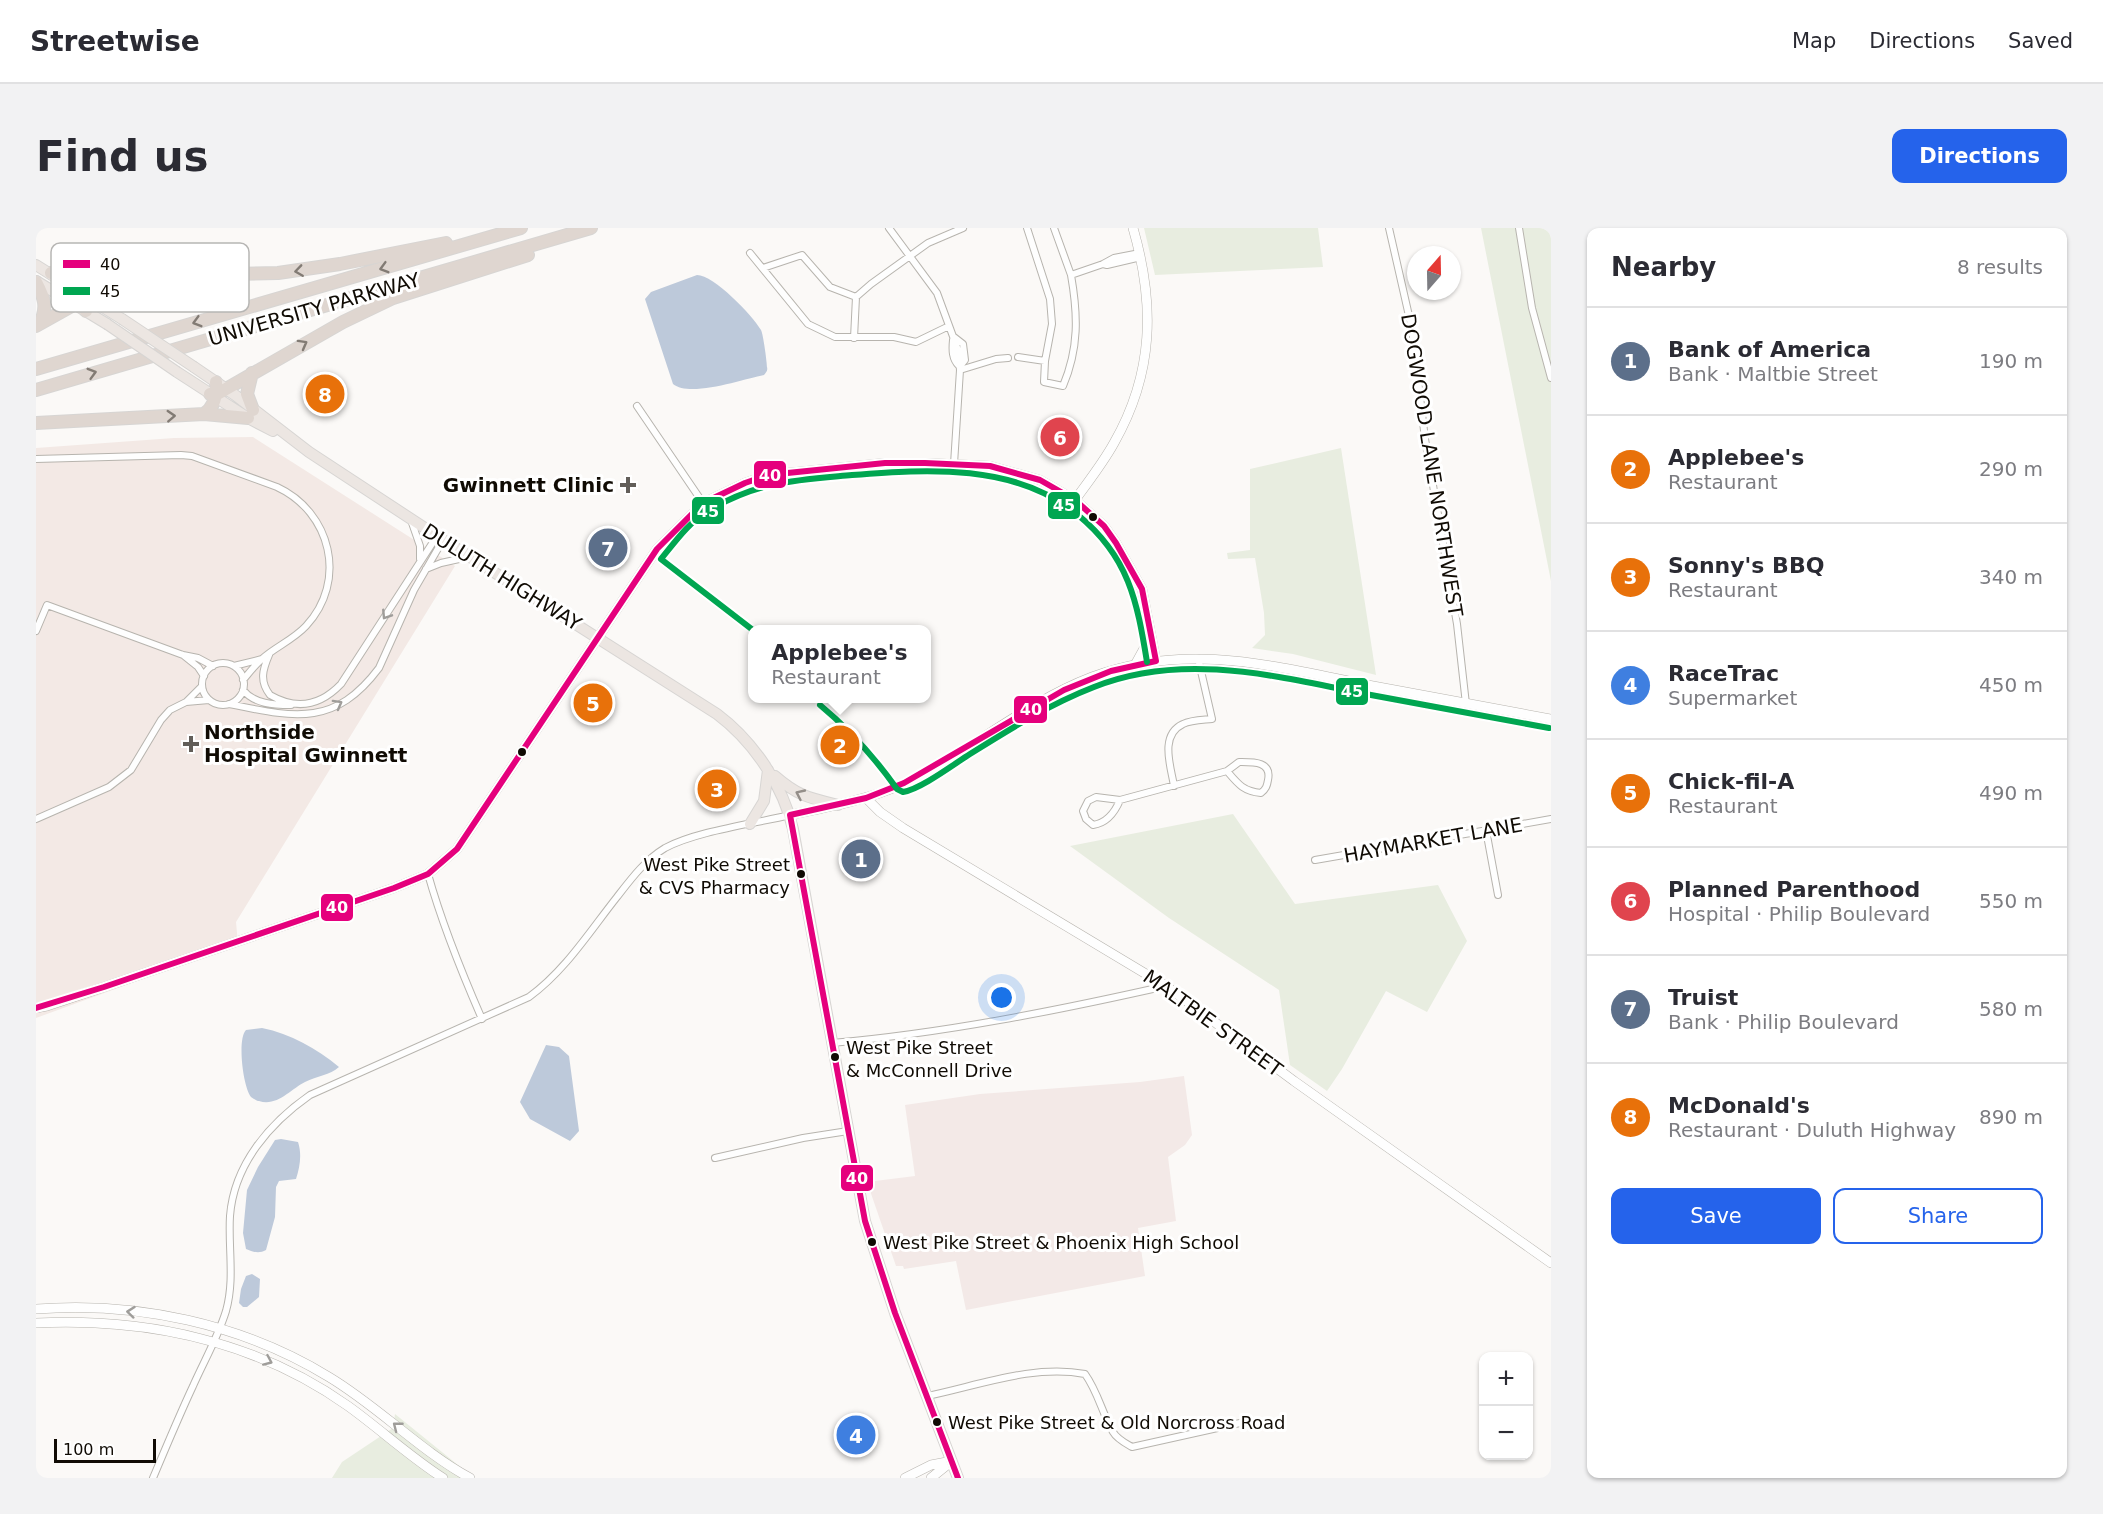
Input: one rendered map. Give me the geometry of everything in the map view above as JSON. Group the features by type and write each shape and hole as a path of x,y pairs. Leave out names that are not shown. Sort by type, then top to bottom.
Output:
{"highway":[{"name":"UNIVERSITY PARKWAY","path":"249,307 521,228"},
{"name":"UNIVERSITY PARKWAY","path":"36,390 591,228"},
{"path":"204,414 212,407 217,391 343,322 393,298 528,255 575,233"},
{"path":"249,274 279,273 340,264 462,239 501,234"},
{"path":"36,281 45,307 38,325"},
{"path":"38,325 62,312"},
{"name":"UNIVERSITY PARKWAY","path":"36,369 232,312"},
{"path":"36,423 204,414 251,414 247,394 252,373"}],"main road":[{"name":"DULUTH HIGHWAY","path":"36,265 51,273"},
{"name":"DULUTH HIGHWAY","path":"36,281 51,287"},
{"name":"DULUTH HIGHWAY","path":"94,312 107,324 177,372 217,391 440,538 689,695 721,717 740,734 768,770 790,815 848,1131 872,1244 895,1313 958,1478"},
{"name":"DULUTH HIGHWAY","path":"107,312 123,319 194,367 217,391"},
{"path":"768,770 801,796 838,805"},
{"path":"750,824 764,801 768,770"}],"street":[{"path":"889,228 937,292 959,355 965,360 960,368 954,464"},
{"path":"854,338 856,297 928,243 963,228"},
{"path":"1028,228 1050,299 1052,324 1045,361 1044,382 1063,386 1076,340 1076,307 1071,275 1054,228"},
{"path":"1075,500 1114,444 1128,415 1138,386 1146,348 1148,318 1147,288 1133,228"},
{"name":"DOGWOOD LANE NORTHWEST","path":"1389,228 1412,329 1425,439 1456,624 1466,704"},
{"path":"1520,228 1532,308 1551,378"},
{"path":"750,253 808,324 835,337 894,337 916,342 949,326"},
{"path":"763,268 802,255 830,287 856,297"},
{"path":"1071,275 1141,255"},
{"path":"953,337 963,344 955,362 960,368"},
{"path":"1018,357 1045,361"},
{"path":"960,368 1008,358"},
{"path":"637,406 703,503"},
{"path":"36,459 192,456 277,487 308,509 328,546 330,573 323,597 315,614 298,634 262,659 243,680"},
{"path":"36,1008 394,888 428,874 457,849 657,549 703,503 745,483 768,476 885,463 990,466 1040,480 1075,500 1104,526 1127,560 1142,589 1156,661"},
{"name":"DULUTH HIGHWAY","path":"411,519 420,546 421,556 418,566"},
{"path":"243,690 256,700 275,704 298,704 323,699 341,684 418,566 440,538"},
{"path":"229,704 240,696 243,690 243,680 233,666 226,663 213,666 204,676 202,686 205,695 210,700 222,705 229,704 297,716 328,710 348,699 371,679 379,668 403,612 440,538"},
{"path":"425,569 470,557"},
{"path":"36,631 47,605 183,655 198,657 213,666"},
{"path":"36,618 43,613"},
{"path":"1135,665 1146,645 1150,626"},
{"path":"270,653 263,670 262,680 266,690 274,698 298,704"},
{"path":"183,655 198,667 204,676"},
{"path":"1174,786 1167,747 1172,734 1185,723 1212,718 1198,658"},
{"path":"153,1478 226,1311 232,1264 230,1217 232,1200 241,1174 264,1136 295,1105 310,1095 529,997 549,980 633,876 655,855 689,838 866,798 926,772 1064,690 1093,677 1156,661 1198,658 1256,664 1551,719"},
{"path":"233,666 262,659"},
{"path":"36,818 109,787 131,770 161,720 170,710 186,702 202,686"},
{"path":"186,702 210,700"},
{"path":"1120,800 1115,811 1100,824 1093,825 1086,819 1083,811 1088,801 1096,797 1120,800 1227,771 1239,762 1262,764 1268,769 1265,790 1261,793 1244,790 1227,771"},
{"name":"MALTBIE STREET","path":"866,798 880,812 903,828 1166,986 1294,1081 1551,1263"},
{"name":"HAYMARKET LANE","path":"1315,860 1551,819"},
{"path":"1486,831 1498,894"},
{"path":"428,874 456,958 482,1019"},
{"path":"832,1043 900,1037 973,1025 1166,986"},
{"path":"715,1158 803,1138 848,1131"},
{"path":"36,1309 96,1309 177,1318 219,1328 269,1346 330,1377 443,1462 470,1478"},
{"path":"36,1323 105,1323 146,1327 214,1341 261,1358 318,1386 443,1478"},
{"path":"927,1396 1045,1371 1069,1371 1085,1374 1095,1388 1113,1433 1122,1442 1132,1447 1249,1421"},
{"path":"905,1478 931,1465 952,1461"},
{"path":"931,1478 952,1461"}],"shaded area":[{"path":"1144,228 1318,228 1323,267 1155,275"},
{"path":"1481,228 1551,228 1551,581"},
{"name":"Northside Hospital Gwinnett","path":"253,437 455,566 236,922 238,944 36,1018 36,448 174,438"},
{"path":"1341,448 1376,675 1293,654 1252,648 1265,635 1264,613 1255,558 1228,559 1227,553 1250,550 1250,469"},
{"path":"1233,814 1295,904 1438,885 1467,941 1427,1012 1386,991 1327,1091 1290,1065 1279,990 1169,918 1070,846"},
{"path":"1184,1076 1192,1135 1185,1145 1168,1157 1176,1221 1138,1228 1145,1276 966,1310 956,1261 904,1269 903,1266 896,1266 867,1182 915,1176 905,1105 980,1094 1140,1082"},
{"path":"395,1414 474,1478 332,1478 342,1462 393,1428"}],"water":[{"path":"697,275 713,281 722,288 750,315 761,330 767,368 764,375 704,388 681,388 673,384 645,299 651,292"},
{"path":"262,1028 303,1043 339,1067 305,1082 272,1102 256,1100 251,1097 246,1084 242,1063 242,1043 246,1030"},
{"path":"546,1045 559,1047 569,1056 579,1131 570,1141 530,1119 520,1102"},
{"path":"275,1140 298,1142 299,1170 296,1179 279,1181 276,1187 275,1217 266,1250 254,1252 246,1249 243,1233 247,1190"},
{"path":"252,1274 260,1279 259,1297 247,1307 243,1307 239,1303 241,1289 246,1276"}],"transit line":[{"name":"40","path":"36,1008 394,888 428,874 457,849 657,549 703,503 768,475 885,463 990,466 1040,480 1075,500 1104,526 1116,543 1142,589 1156,661 1111,671 1064,690 904,783 866,798 790,815 865,1221 895,1313 958,1478"},
{"name":"45","path":"748,626 661,559 683,533 708,511 744,493 795,481 910,471 970,473 1027,486 1054,498 1078,515 1095,531 1109,547 1128,581 1139,619 1147,662"},
{"name":"45","path":"820,705 852,734 897,789 903,792 928,781 1015,726 1062,701 1128,676 1162,671 1197,669 1267,675 1549,728"}],"place":[{"name":"McDonald's","path":"325,394"},
{"name":"Planned Parenthood","path":"1060,437"},
{"name":"Gwinnett Clinic","path":"628,485"},
{"name":"Truist","path":"608,548"},
{"name":"Chick-fil-A","path":"593,703"},
{"name":"Northside Hospital Gwinnett","path":"191,744"},
{"name":"Applebee's","path":"840,745"},
{"name":"Sonny's BBQ","path":"717,789"},
{"name":"Bank of America","path":"861,859"},
{"name":"West Pike Street & CVS Pharmacy","path":"801,874"},
{"name":"West Pike Street & McConnell Drive","path":"835,1057"},
{"name":"West Pike Street & Phoenix High School","path":"872,1242"},
{"name":"West Pike Street & Old Norcross Road","path":"937,1422"},
{"name":"RaceTrac","path":"856,1435"}]}
